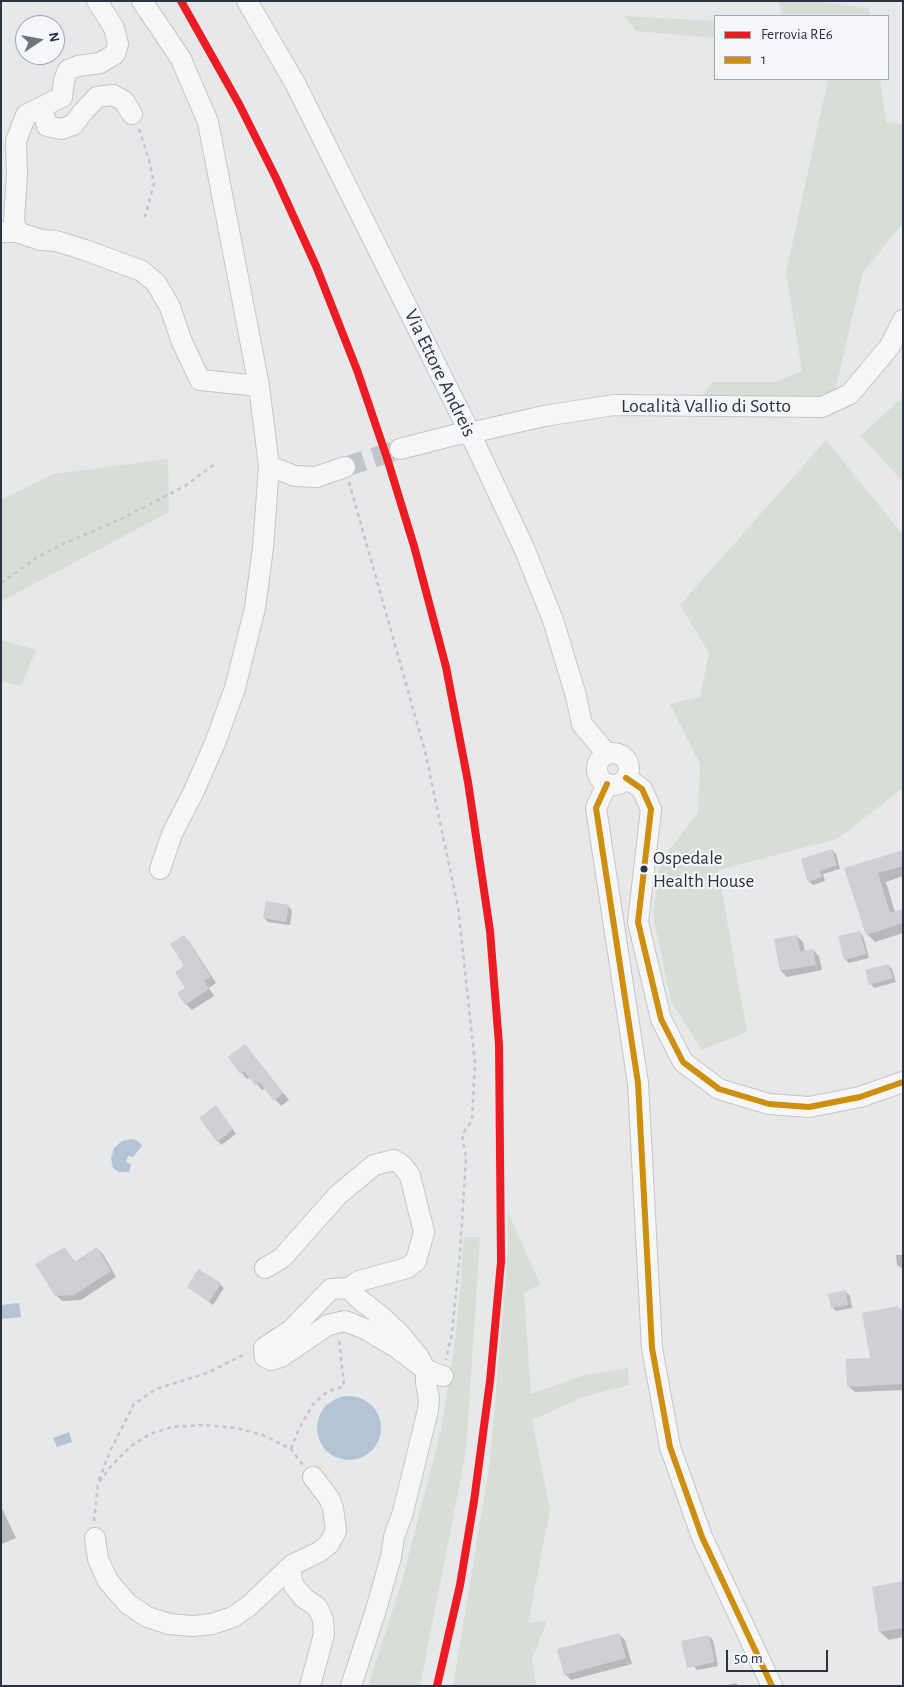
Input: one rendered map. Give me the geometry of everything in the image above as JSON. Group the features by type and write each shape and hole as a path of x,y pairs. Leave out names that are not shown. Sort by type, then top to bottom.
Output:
{"street":[{"path":"97,1 114,28 118,44 115,54 100,63 78,66 68,70 64,80 62,97 34,111 16,141 17,175 14,220 9,232 85,250 142,271 156,283 170,307 182,342 200,380 259,386"},
{"path":"142,1 180,59 208,122 259,386 269,466 263,548 255,608 235,688 215,743 194,791 172,834 160,869"},
{"name":"Via Ettore Andreis","path":"247,1 295,83 470,433 524,548 553,620 576,696 582,724 607,754 598,763 598,775 616,781"},
{"path":"34,111 47,126 61,129 73,125 97,97 113,95 124,101 132,114"},
{"name":"Località Vallio di Sotto","path":"400,449 454,435 544,416 614,405 822,407 850,394 890,346 903,320"},
{"path":"269,466 295,476 316,477 345,467"},
{"path":"772,1686 702,1537 670,1447 652,1348 638,1083 596,808 616,781 642,789 651,809 638,922 661,1019 683,1062 720,1089 769,1104 809,1107 860,1097 903,1082"},
{"path":"264,1268 282,1258 338,1195 374,1164 394,1160 402,1165 410,1176 424,1232 416,1261 407,1268 360,1281 349,1288 331,1290 291,1330 264,1348 265,1357 271,1360 282,1357 328,1324 345,1321 365,1329 435,1373"},
{"path":"349,1288 400,1334 435,1373"},
{"path":"351,1686 376,1613 391,1558 394,1537 403,1512 428,1410 429,1398 426,1383 435,1373"},
{"path":"95,1538 98,1559 108,1581 127,1603 147,1617 169,1624 193,1626 212,1624 233,1617 250,1605 292,1565 319,1552 330,1544 336,1531 335,1519 329,1498 313,1477"},
{"path":"292,1565 291,1578 294,1586 304,1598 316,1606 323,1620 324,1634 310,1686"}],"path":[{"path":"132,114 140,132 154,184 145,217"},
{"path":"1,583 39,556 121,519 185,486 216,463"},
{"path":"345,467 424,751 458,907 475,1063 472,1120 462,1135"},
{"path":"291,1449 299,1429 313,1404 327,1392 344,1386 337,1322"},
{"path":"95,1538 94,1514 98,1484 111,1449 134,1404 156,1389 207,1373 230,1363 242,1355 264,1348"},
{"path":"98,1484 111,1466 131,1446 150,1434 172,1427 204,1425 236,1428 263,1435 291,1449 313,1477"}],"shaded area":[{"path":"778,1 813,1 869,8 870,15 783,15"},
{"path":"624,16 714,21 714,38 636,31"},
{"path":"828,80 880,80 886,122 903,124 903,223 863,272 834,395 699,401 712,382 775,382 802,371 786,273"},
{"path":"903,397 903,482 861,436"},
{"path":"826,440 903,535 903,788 837,839 718,870 747,1032 702,1050 671,1001 653,916 660,862 698,813 700,764 670,704 700,697 709,653 680,605"},
{"path":"168,459 169,512 2,601 1,604 1,500 53,474"},
{"path":"1,640 36,650 21,686 1,681"},
{"path":"508,1212 540,1284 524,1293 531,1394 584,1375 628,1368 629,1385 583,1397 532,1420 550,1510 528,1623 547,1621 532,1659 536,1686 453,1686 490,1461 508,1251"},
{"path":"464,1237 480,1237 466,1451 420,1686 368,1686 401,1585 441,1430 456,1334"}],"water":[{"path":"132,1139 138,1141 142,1146 133,1157 128,1156 126,1162 131,1164 129,1172 119,1172 113,1168 111,1158 114,1148 122,1141"},
{"path":"19,1303 21,1317 1,1319 1,1305"},
{"path":"343,1396 355,1396 372,1405 379,1416 381,1428 379,1440 372,1451 355,1460 343,1460 331,1455 322,1446 317,1434 317,1422 322,1410 331,1401"},
{"path":"69,1432 72,1442 57,1447 53,1438"}],"building":[{"path":"832,849 837,865 820,871 822,877 808,882 801,859"},
{"path":"903,850 903,866 878,873 890,913 903,909 903,923 866,935 844,868"},
{"path":"266,901 289,905 286,922 263,918"},
{"path":"860,931 866,954 844,960 838,936"},
{"path":"184,935 211,977 204,981 209,989 185,1005 177,993 185,988 175,972 184,966 170,944"},
{"path":"797,935 800,951 813,949 816,965 780,971 774,939"},
{"path":"888,964 893,978 869,985 865,970"},
{"path":"245,1044 283,1093 274,1101 259,1082 255,1085 244,1071 240,1074 228,1057"},
{"path":"216,1105 233,1129 217,1142 199,1118"},
{"path":"65,1247 74,1262 97,1247 111,1271 74,1295 55,1296 35,1264"},
{"path":"198,1269 221,1283 209,1302 187,1287"},
{"path":"846,1290 848,1305 831,1308 828,1294"},
{"path":"898,1306 898,1309 903,1308 903,1384 847,1387 846,1359 870,1358 862,1313"},
{"path":"903,1581 903,1628 879,1632 872,1587"},
{"path":"619,1633 626,1658 564,1675 557,1649"},
{"path":"709,1635 715,1662 687,1668 681,1641"}],"tunnel":[{"path":"345,467 400,449"}],"rail line":[{"name":"RE6","path":"181,1 239,104 276,178 316,266 357,370 414,546 446,667 468,782 490,931 499,1045 501,1262 490,1381 474,1501 460,1585 437,1686"}],"transit line":[{"name":"1","path":"626,778 642,789 651,809 638,922 661,1019 683,1062 719,1089 769,1104 809,1107 860,1097 903,1082"},
{"name":"1","path":"607,784 596,808 638,1083 652,1348 670,1447 702,1537 772,1686"}],"place":[{"name":"Ospedale Health House","path":"644,869"}]}
